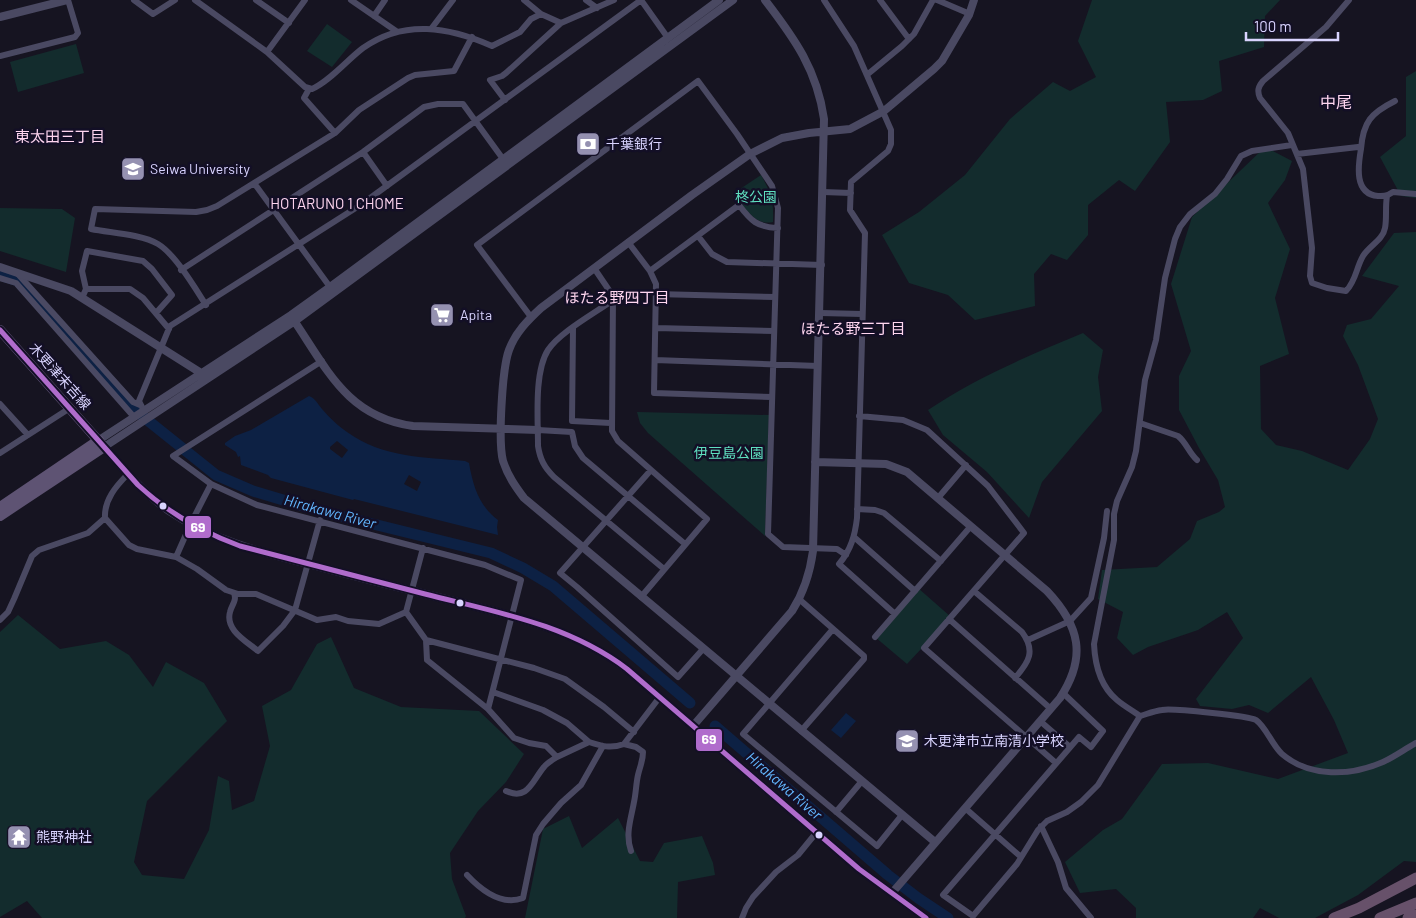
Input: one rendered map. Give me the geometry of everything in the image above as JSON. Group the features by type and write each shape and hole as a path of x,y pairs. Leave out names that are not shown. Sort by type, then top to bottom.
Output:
{"highway":[{"path":"1360,908 1416,878"},
{"path":"1334,918 1416,884"},
{"path":"1380,918 1416,903"},
{"path":"1408,918 1416,915"}],"main road":[{"name":"木更津末吉線","path":"0,330 102,444"},
{"path":"0,507 102,444"},
{"path":"0,516 102,444"}],"street":[{"path":"0,17 68,0 78,33 74,37 0,56"},
{"path":"134,0 153,14 175,0"},
{"path":"195,0 267,52 309,89"},
{"path":"256,0 289,23"},
{"path":"267,52 305,0"},
{"path":"350,0 396,32"},
{"path":"374,16 385,0"},
{"path":"431,29 451,0"},
{"path":"524,0 541,14 561,23"},
{"path":"586,0 597,8"},
{"path":"505,100 490,80 502,76 561,23 614,0"},
{"path":"139,412 139,401 170,326 206,305 362,204 641,0 668,38"},
{"path":"102,444 139,412 293,318 330,287 718,0"},
{"path":"102,444 147,420 293,318 733,0"},
{"path":"693,726 792,611 808,579 813,548 825,132 821,98 812,72 798,45 765,0"},
{"path":"824,0 846,32 868,74 891,130 888,151 851,182 850,210 865,234 857,509 854,538 839,564 896,614"},
{"path":"880,0 909,39"},
{"path":"868,74 914,34 933,0"},
{"path":"937,0 970,14"},
{"path":"935,842 524,498 510,478 500,446 503,380 509,350 516,335 531,317 628,242 750,154 782,138 850,129 884,111 934,70 945,56 970,14 974,0"},
{"path":"1349,0 1326,27 1258,87 1260,98 1288,133 1303,169 1312,248 1310,281 1316,285 1346,291 1350,287 1365,253 1377,241 1385,229 1386,196"},
{"path":"309,89 315,88 364,48 396,32 431,29 458,32 492,46 520,32 531,19 541,14"},
{"path":"206,305 169,253 158,244 144,239 91,229 95,209 196,212 217,206 334,133 359,110 408,78 415,75 454,72 472,37"},
{"path":"531,317 477,245 698,80 750,154 775,194 778,208 768,534 783,547 837,549 846,554"},
{"path":"309,89 304,98 334,133"},
{"path":"1395,101 1378,110 1363,129 1358,170 1365,192 1370,195 1386,196 1392,192 1416,194"},
{"path":"181,270 363,152 418,111 431,105 463,104 503,159"},
{"path":"1140,716 1117,700 1106,687 1099,674 1094,644 1114,540 1114,514 1117,501 1132,467 1145,380 1156,340 1165,278 1175,239 1180,227 1190,214 1215,194 1227,179 1240,156 1252,151 1292,145"},
{"path":"1297,154 1358,147 1361,149"},
{"path":"363,152 387,186"},
{"path":"254,183 330,287"},
{"path":"823,192 850,192"},
{"path":"650,271 739,205 754,222 764,227 778,228"},
{"path":"698,236 712,254 727,262 822,265"},
{"path":"628,242 650,271 656,284 654,394 772,397"},
{"path":"82,298 86,289 82,271 87,250 143,261 152,269 172,295 156,313"},
{"path":"0,267 71,291 201,373"},
{"path":"594,268 612,293 613,300 612,431 618,441 707,519 641,597"},
{"path":"16,272 139,412"},
{"path":"0,278 16,283 139,412"},
{"path":"86,289 130,289 144,298 169,329"},
{"path":"656,294 775,298"},
{"path":"613,300 552,345 544,357 540,374 538,446 543,464 554,477 664,569"},
{"path":"820,314 862,314"},
{"path":"293,318 340,387 365,410 385,420 413,426 572,432 572,440 578,452 685,544"},
{"path":"573,328 572,421 611,423"},
{"path":"656,328 774,331"},
{"path":"655,360 818,366"},
{"path":"322,361 173,456 211,484 257,505 320,520 485,565 521,580 488,709"},
{"path":"0,404 28,435"},
{"path":"0,453 70,408"},
{"path":"859,416 893,418 915,424 927,430 988,486 1024,533 924,648 1056,763"},
{"path":"1140,423 1178,436 1196,460"},
{"path":"102,444 128,474 155,500 213,535 240,546 513,616 560,631 586,642 619,664 660,698 859,869 926,918"},
{"path":"815,462 886,464 907,472 1047,592 1059,604 1070,621 1077,640 1076,662 1072,676 1063,693 892,893"},
{"path":"938,498 966,465"},
{"path":"651,470 560,573 577,586 678,678 703,649"},
{"path":"0,620 8,612 32,556 39,550 88,533 105,518 112,491 128,474"},
{"path":"176,557 211,484"},
{"path":"857,509 875,510 884,513 941,561"},
{"path":"1028,640 1070,621 1091,598 1104,538 1107,512"},
{"path":"105,518 129,545 137,549 176,557 197,569 226,590 234,593 256,594 317,620 336,617 348,621 379,624 406,612"},
{"path":"234,593 235,603 230,611 232,628 258,651 283,626 295,610 320,520"},
{"path":"875,637 971,526"},
{"path":"854,538 915,591"},
{"path":"406,612 423,548"},
{"path":"974,591 1022,632 1028,640 1030,655 1028,662 1016,678"},
{"path":"799,600 864,656 864,659 801,730"},
{"path":"406,612 426,640 427,660 488,709 514,738 546,746 556,757"},
{"path":"949,620 1051,709"},
{"path":"833,629 744,734 877,846 902,815"},
{"path":"426,640 534,668 565,679 604,707 634,732"},
{"path":"493,692 544,710 567,723 589,742 616,747 624,744 660,698"},
{"path":"1063,693 1104,731 1091,747 1079,737 943,895 973,916 1017,864 1041,826 1074,807 1098,785 1140,716 1162,709 1242,716 1256,720 1275,748 1288,759 1307,768 1329,773 1353,772 1383,762 1416,743"},
{"path":"1040,721 1070,747"},
{"path":"506,790 518,794 527,791 545,765 556,757 589,742"},
{"path":"624,744 636,747 643,752 643,762 639,772 629,821 628,834 631,851"},
{"path":"467,875 477,886 495,896 515,901 523,898 536,835 561,803 581,785 603,746"},
{"path":"836,812 862,781"},
{"path":"965,808 1021,857"},
{"path":"1041,826 1058,862 1066,888 1091,918"},
{"path":"742,918 754,897 776,872 798,855 816,832"}],"green space":[{"path":"1092,0 1280,0 1265,16 1264,47 1219,61 1222,91 1203,100 1166,102 1170,142 1135,191 1119,180 1088,205 1088,235 1067,260 1051,254 1034,274 1035,306 975,320 948,295 909,283 882,235 919,212 965,175 1010,119 1053,82 1070,91 1096,77 1078,41"},
{"path":"327,24 352,42 332,67 307,51"},
{"path":"76,44 84,73 18,92 10,62"},
{"path":"1416,71 1416,198 1401,196 1380,157 1406,136 1406,77"},
{"path":"1265,147 1292,161 1285,180 1268,203 1290,249 1275,298 1289,354 1260,366 1261,429 1276,445 1302,451 1348,470 1370,439 1378,419 1358,365 1343,336 1347,325 1371,319 1399,286 1362,276 1394,233 1416,232 1416,862 1404,861 1358,895 1315,918 1279,918 1260,908 1253,918 1136,918 1136,908 1116,889 1080,893 1065,862 1103,830 1122,819 1162,764 1208,763 1278,779 1348,753 1334,720 1311,677 1268,713 1249,705 1232,709 1200,706 1196,699 1243,638 1227,612 1198,630 1148,647 1133,655 1117,638 1123,612 1098,599 1102,570 1157,567 1190,539 1197,521 1219,512 1225,507 1218,480 1179,410 1179,376 1191,351 1171,284 1192,217"},
{"name":"柊公園","path":"761,175 771,198 773,222 760,221 755,218 734,193"},
{"path":"0,208 62,209 75,218 66,272 0,251"},
{"path":"1083,333 1103,350 1098,377 1102,411 1042,482 1029,518 987,472 943,435 928,410 984,377"},
{"name":"伊豆島公園","path":"637,412 769,415 765,536 648,433 640,423"},
{"path":"918,588 951,617 907,664 875,637"},
{"path":"18,615 60,649 106,641 129,655 153,687 166,662 204,683 227,721 147,801 134,862 142,875 184,879 209,830 218,776 229,781 232,810 254,801 270,746 262,706 291,690 317,644 331,637 354,688 401,707 479,711 524,754 506,782 478,811 450,853 452,879 466,916 465,918 42,918 27,901 0,917 0,632"},
{"path":"569,816 582,848 618,818 640,861 653,862 664,843 702,836 713,863 715,875 678,882 677,918 525,918 543,829"}],"water":[{"path":"309,396 344,430 375,447 404,455 465,461 469,463 478,495 486,508 498,520 498,535 271,478 268,475 241,465 240,456 238,457 236,452 225,445 235,436 251,430","holes":["337,441 348,450 342,458 330,449","409,475 421,482 417,491 404,484"]},
{"path":"846,713 856,721 841,738 831,730"}],"waterway":[{"name":"Hirakawa River","path":"3,276 18,281 131,407 216,475 253,491 320,511 491,553 523,568 553,586 690,703"},
{"name":"Hirakawa River","path":"715,726 888,875 948,918"}],"transit line":[{"name":"69","path":"0,330 138,485 173,513 199,528 240,546 530,621 580,641 627,669 859,869 926,918"}],"place":[{"name":"千葉銀行","path":"588,144"},
{"name":"Seiwa University","path":"133,169"},
{"name":"Apita","path":"442,315"},
{"name":"木更津市立南清小学校","path":"907,741"},
{"name":"熊野神社","path":"19,837"}],"district":[{"name":"中尾","path":"1336,102"},
{"name":"東太田三丁目","path":"60,137"},
{"name":"HOTARUNO 1 CHOME","path":"337,204"},
{"name":"ほたる野四丁目","path":"617,298"},
{"name":"ほたる野三丁目","path":"853,329"}]}
